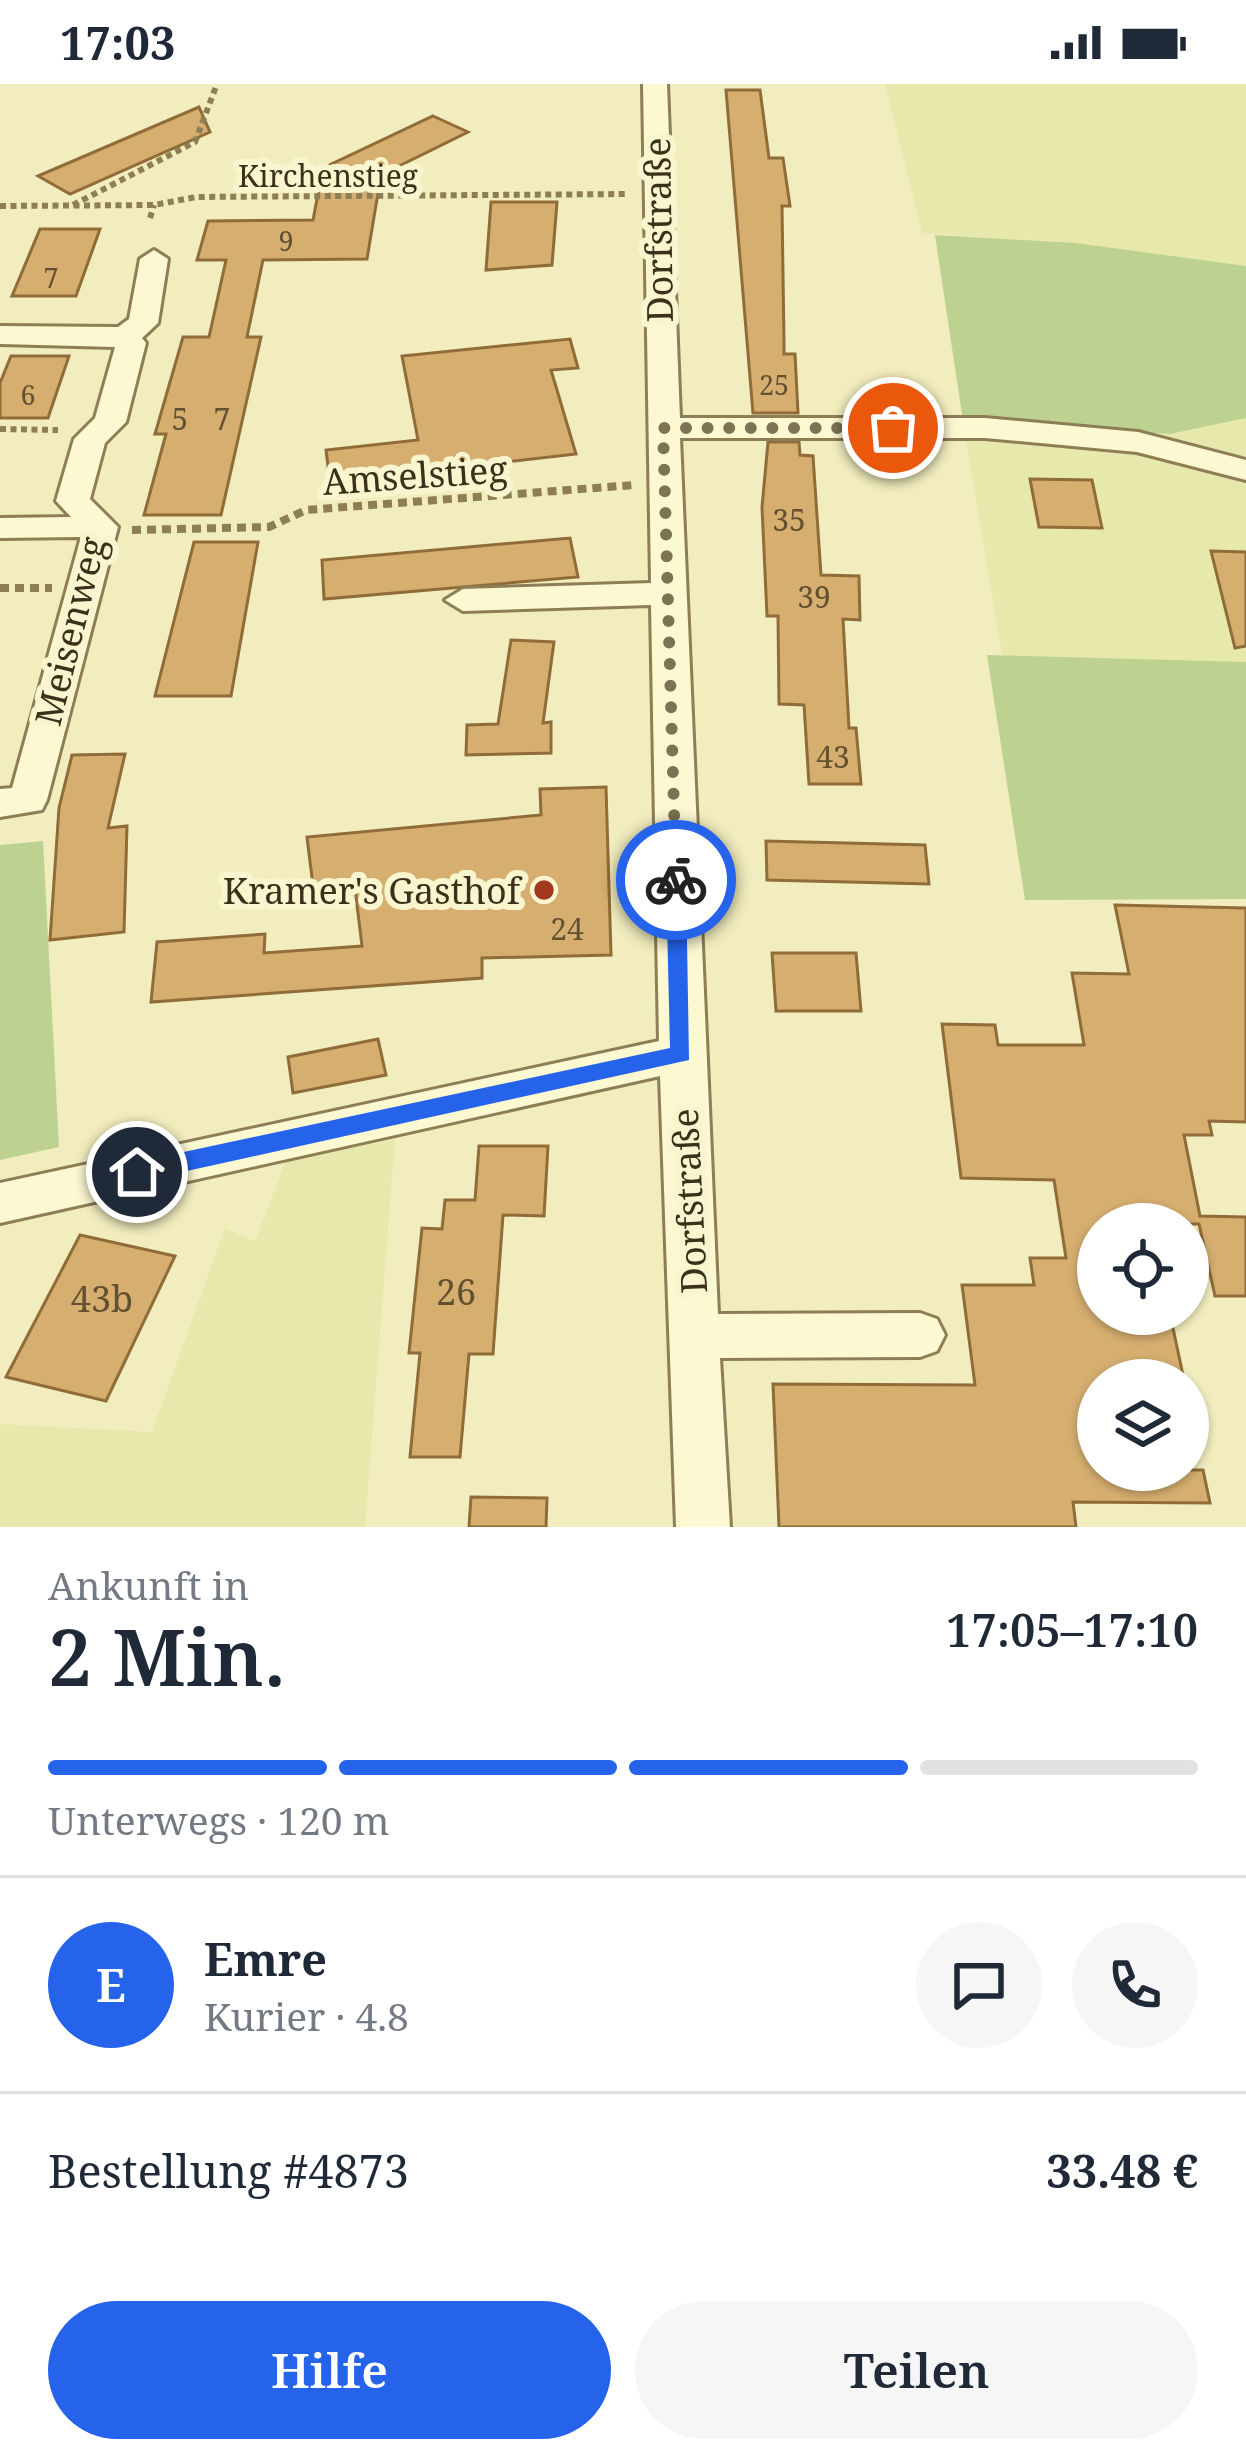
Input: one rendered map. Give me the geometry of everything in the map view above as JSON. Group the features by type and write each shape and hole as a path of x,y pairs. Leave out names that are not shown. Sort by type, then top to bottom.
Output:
{"street":[{"name":"Dorfstraße","path":"655,84 681,1054 703,1527"},
{"name":"Meisenweg","path":"14,801 85,587 100,527 73,501 90,439 110,422 126,341 143,323 154,259"},
{"path":"0,335 126,341"},
{"path":"663,428 986,428 1138,442 1246,470"},
{"path":"0,528 100,527"},
{"path":"464,600 667,593"},
{"path":"0,1203 681,1054"},
{"path":"695,1336 920,1334"}],"path":[{"path":"72,206 195,142 217,84"},
{"name":"Kirchenstieg","path":"0,206 154,205 196,197 657,194"},
{"path":"150,218 154,205"},
{"path":"0,429 100,430"},
{"path":"40,442 45,430"},
{"name":"Amselstieg","path":"100,527 269,527 306,510 664,482"},
{"path":"0,588 85,587"}],"green space":[{"path":"885,84 1246,84 1246,266 1076,243 922,233"},
{"path":"935,235 1076,243 1246,266 1246,418 1170,434 963,421"},
{"path":"1246,418 1246,662 1002,657 963,421 1170,434"},
{"path":"987,655 1246,662 1246,899 1025,900"},
{"path":"43,841 59,1147 0,1160 0,845"},
{"path":"395,1140 365,1527 0,1527 0,1424 152,1432 225,1228 255,1242 286,1160"}],"building":[{"path":"726,90 760,90 769,158 783,158 790,206 782,206 784,354 795,354 798,413 753,413"},
{"path":"199,107 210,132 70,194 38,176"},
{"path":"433,116 468,132 381,175 367,259 263,260 247,337 261,337 221,515 144,515 166,434 155,434 183,337 209,337 226,260 197,260 208,221 313,220 323,168"},
{"path":"491,202 557,202 552,265 486,270"},
{"path":"40,229 100,229 76,296 12,296"},
{"path":"570,339 578,368 551,370 576,454 330,482 326,450 418,440 402,356"},
{"path":"11,356 69,356 48,418 0,418 0,383"},
{"path":"768,442 799,442 800,455 813,456 821,575 859,576 860,620 843,619 849,728 856,728 861,784 809,784 804,705 779,704 778,616 767,616 762,507"},
{"path":"1030,479 1092,480 1102,528 1039,527"},
{"path":"570,538 578,577 324,599 322,560"},
{"path":"194,542 258,542 231,696 155,696"},
{"path":"1211,551 1246,552 1246,646 1235,648"},
{"path":"511,640 554,642 543,723 551,722 551,753 466,755 467,725 498,724"},
{"path":"125,754 108,828 127,826 124,932 50,940 59,808 72,755"},
{"path":"606,787 611,955 482,958 482,978 151,1002 157,942 265,934 264,953 362,946 354,880 313,886 307,837 541,815 540,789"},
{"path":"766,841 925,845 929,884 767,880"},
{"path":"1115,905 1246,908 1246,1122 1209,1121 1212,1135 1184,1135 1197,1203 1077,1203 1077,1335 1174,1335 1180,1359 1077,1359 1077,1491 1207,1491 1210,1503 1073,1502 1076,1527 779,1527 773,1384 975,1385 962,1285 1034,1285 1030,1258 1066,1258 1054,1180 961,1178 942,1024 995,1025 998,1045 1084,1045 1072,973 1129,974"},
{"path":"772,953 856,953 861,1011 776,1011"},
{"path":"378,1039 386,1075 293,1093 288,1057"},
{"path":"479,1146 548,1146 544,1216 503,1215 493,1354 469,1354 460,1457 410,1457 420,1353 409,1353 422,1228 442,1229 445,1200 475,1200"},
{"path":"1209,1216 1246,1217 1246,1296 1215,1296 1209,1269"},
{"path":"80,1235 175,1256 106,1401 6,1377"},
{"path":"471,1497 547,1498 546,1527 469,1527"}],"way so far":[{"path":"676,880 663,428 893,428"}],"place":[{"name":"Kramer's Gasthof","path":"544,890"}],"route":[{"path":"137,1172 640,1059 681,1054 676,880"}]}
